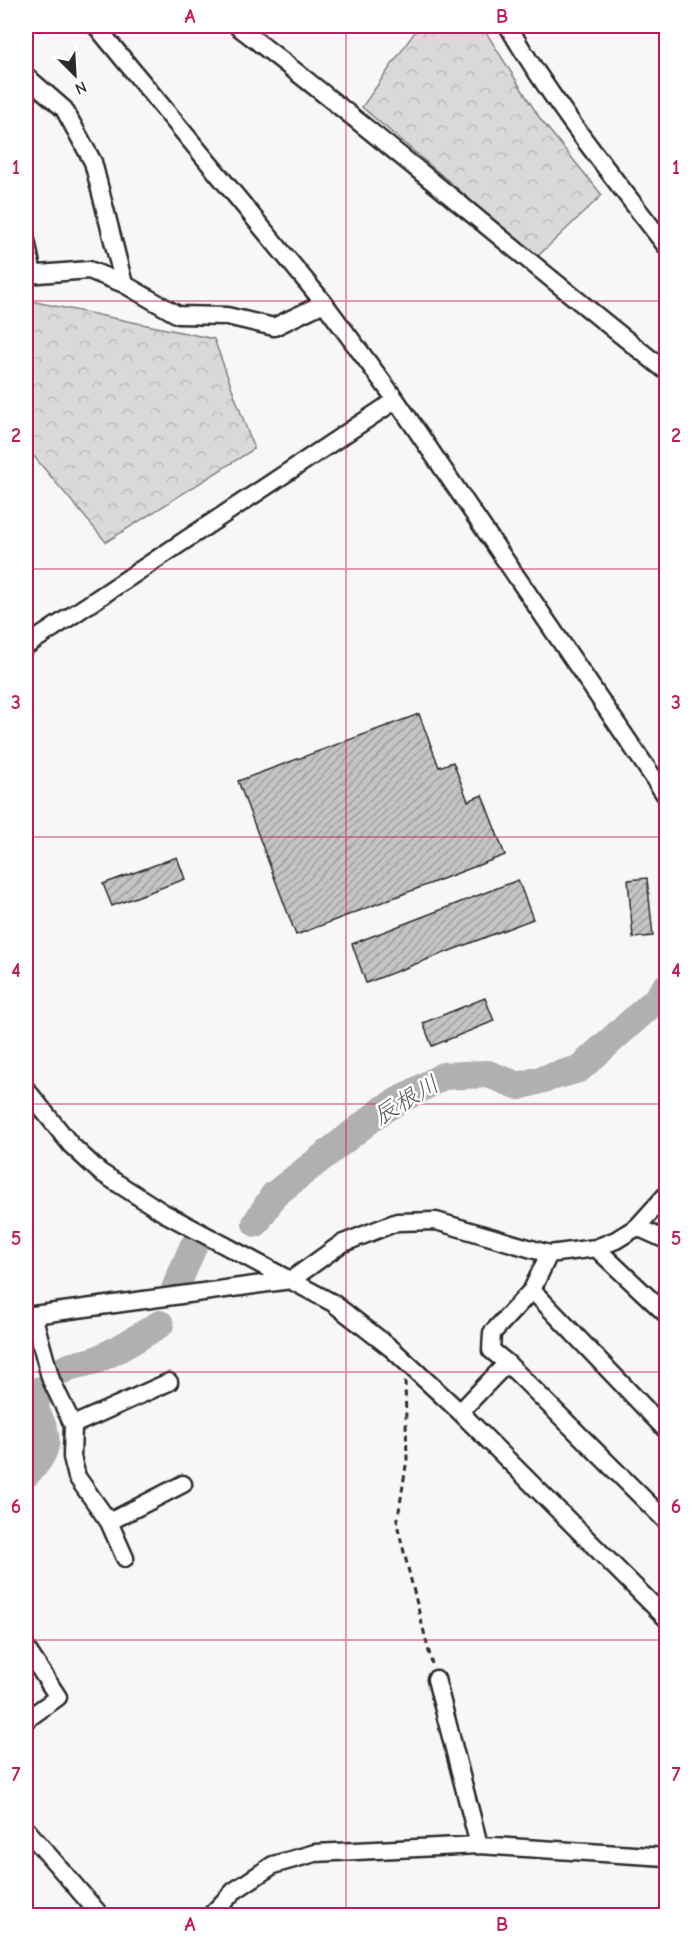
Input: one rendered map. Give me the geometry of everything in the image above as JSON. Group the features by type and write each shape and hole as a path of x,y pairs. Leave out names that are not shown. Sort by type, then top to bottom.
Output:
{"street":[{"path":"96,26 324,303 396,400 666,796"},
{"path":"237,26 321,90 551,281 666,371"},
{"path":"508,26 529,63 561,110 666,246"},
{"path":"26,76 64,109 93,162 124,284"},
{"path":"26,240 29,275 89,270 124,284 178,315 227,316 274,327 324,303"},
{"path":"26,646 396,400"},
{"path":"26,1089 71,1145 100,1172 164,1213 333,1303 409,1365 460,1412 666,1618"},
{"path":"125,1558 109,1522 77,1478 72,1457 73,1425 51,1380 29,1315 291,1280 341,1244 397,1222 436,1221 549,1254 596,1248 616,1240 637,1227 666,1196"},
{"path":"637,1227 666,1240"},
{"path":"596,1248 666,1314"},
{"path":"549,1254 532,1290 492,1333 491,1350 507,1363 666,1521"},
{"path":"532,1290 666,1430"},
{"path":"460,1412 507,1363"},
{"path":"73,1425 169,1382"},
{"path":"109,1522 183,1484"},
{"path":"26,1648 58,1697 26,1720"},
{"path":"436,1679 478,1845"},
{"path":"26,1828 101,1916"},
{"path":"210,1916 234,1891 273,1865 315,1853 478,1845 666,1857"}],"path":[{"path":"409,1365 405,1384 407,1459 397,1524 436,1679"}],"green space":[{"path":"419,26 482,26 541,120 602,195 537,257 362,107"},
{"path":"26,300 214,339 254,449 106,542 26,447"}],"building":[{"path":"419,714 439,767 453,762 468,801 482,795 505,855 296,935 238,781"},
{"path":"177,857 185,879 112,906 103,884"},
{"path":"647,878 653,936 633,938 628,880"},
{"path":"518,880 533,919 366,983 352,944"},
{"path":"485,998 494,1021 432,1046 423,1023"}],"waterway":[{"name":"辰根川","path":"256,1223 274,1195 384,1109 443,1076 488,1074 519,1086 579,1069 655,1001 666,987"},
{"name":"辰根川","path":"175,1289 193,1247"},
{"name":"辰根川","path":"63,1370 94,1361 130,1343 160,1324"},
{"name":"辰根川","path":"26,1474 44,1450 45,1435 34,1408 40,1390"}]}
